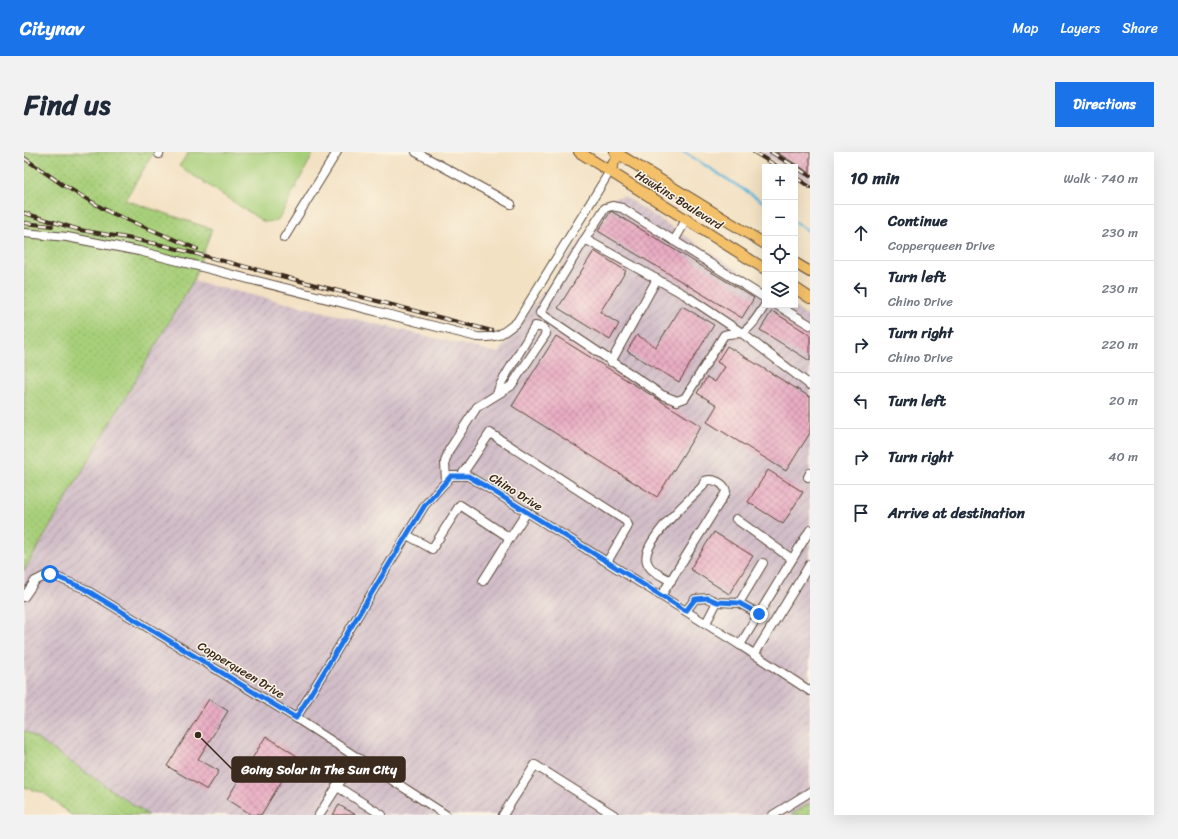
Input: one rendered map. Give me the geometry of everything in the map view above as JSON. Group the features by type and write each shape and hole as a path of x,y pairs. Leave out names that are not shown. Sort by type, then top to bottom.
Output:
{"main road":[{"name":"Hawkins Boulevard","path":"579,152 762,268"},
{"name":"Hawkins Boulevard","path":"616,153 762,242"},
{"path":"610,172 616,153"},
{"path":"798,265 810,272"},
{"path":"798,290 810,298"}],"street":[{"path":"284,238 337,152"},
{"path":"416,152 511,204"},
{"path":"24,233 67,237 139,251 470,336 489,338 501,335 517,322 610,172"},
{"path":"762,296 622,208 612,206 605,208 540,313 662,395 677,400 684,398 724,335 731,333 742,333 751,326 763,308"},
{"path":"674,240 686,220"},
{"path":"585,239 685,295 742,333 810,385"},
{"path":"611,362 657,280"},
{"path":"782,308 810,325"},
{"path":"446,482 445,462 450,450 477,407 511,386 546,334 544,328 535,326 500,385 497,394"},
{"path":"296,718 425,505 451,476 461,476 490,433 626,521 628,525 627,528 607,562"},
{"name":"Chino Drive","path":"461,476 468,476 527,512 706,623 810,691"},
{"path":"662,596 726,492 724,486 713,480 705,481 702,487 667,522 649,545 647,561 651,568 670,581"},
{"path":"407,535 432,549 460,505 510,538"},
{"path":"483,581 527,512"},
{"path":"736,519 792,559"},
{"path":"740,645 810,530"},
{"path":"739,603 763,563"},
{"path":"754,655 810,564"},
{"name":"Copperqueen Drive","path":"24,597 35,581 50,574 83,588 296,718 446,815"},
{"path":"686,611 695,599 708,598 717,602 739,603 759,614"},
{"path":"706,623 717,602"},
{"path":"319,815 336,786 356,757"},
{"path":"503,815 535,766 614,815"},
{"path":"336,786 382,815"},
{"path":"773,815 810,792"}],"shaded area":[{"path":"760,152 810,152 810,182 798,175 798,164 780,164"},
{"path":"624,196 762,286 762,308 795,308 810,318 810,803 791,815 148,815 24,730 24,571 193,281 499,353 610,199"}],"green space":[{"path":"24,152 154,152 125,200 212,229 193,281 24,571"},
{"path":"189,152 314,152 280,217 277,221 264,222 179,166"},
{"path":"24,730 148,815 71,815 44,793 24,787"},
{"path":"810,803 810,815 791,815"}],"building":[{"path":"776,152 810,152 810,173 798,166 798,164 795,164"},
{"path":"611,211 754,298 742,318 598,231"},
{"path":"594,251 626,271 600,312 619,324 610,340 558,308"},
{"path":"682,306 714,325 679,382 627,351 637,335 656,347"},
{"path":"772,311 810,335 810,361 760,330"},
{"path":"556,336 701,426 657,497 512,406"},
{"path":"727,346 810,397 810,433 786,471 707,422 717,405 697,393 707,377 715,382 725,367 717,362"},
{"path":"768,470 803,492 783,524 748,502"},
{"path":"714,532 753,556 729,594 690,569"},
{"path":"209,699 228,711 198,759 219,771 207,790 167,766"},
{"path":"266,736 297,756 261,815 252,815 227,799"},
{"path":"339,805 356,815 333,815"}],"waterway":[{"path":"684,152 762,201"},
{"path":"798,224 810,232"}],"railway":[{"path":"754,152 773,164"},
{"path":"771,152 810,176"},
{"path":"24,158 63,185 109,212 197,249"},
{"path":"798,179 810,187"},
{"path":"24,213 80,230 162,245 492,331"},
{"path":"24,223 52,226"}],"place":[{"name":"Going Solar in The Sun City","path":"198,735"}],"route":[{"path":"50,574 83,588 296,718 425,505 451,476 468,476 686,611 695,599 708,598 717,602 739,603 759,614"}]}
